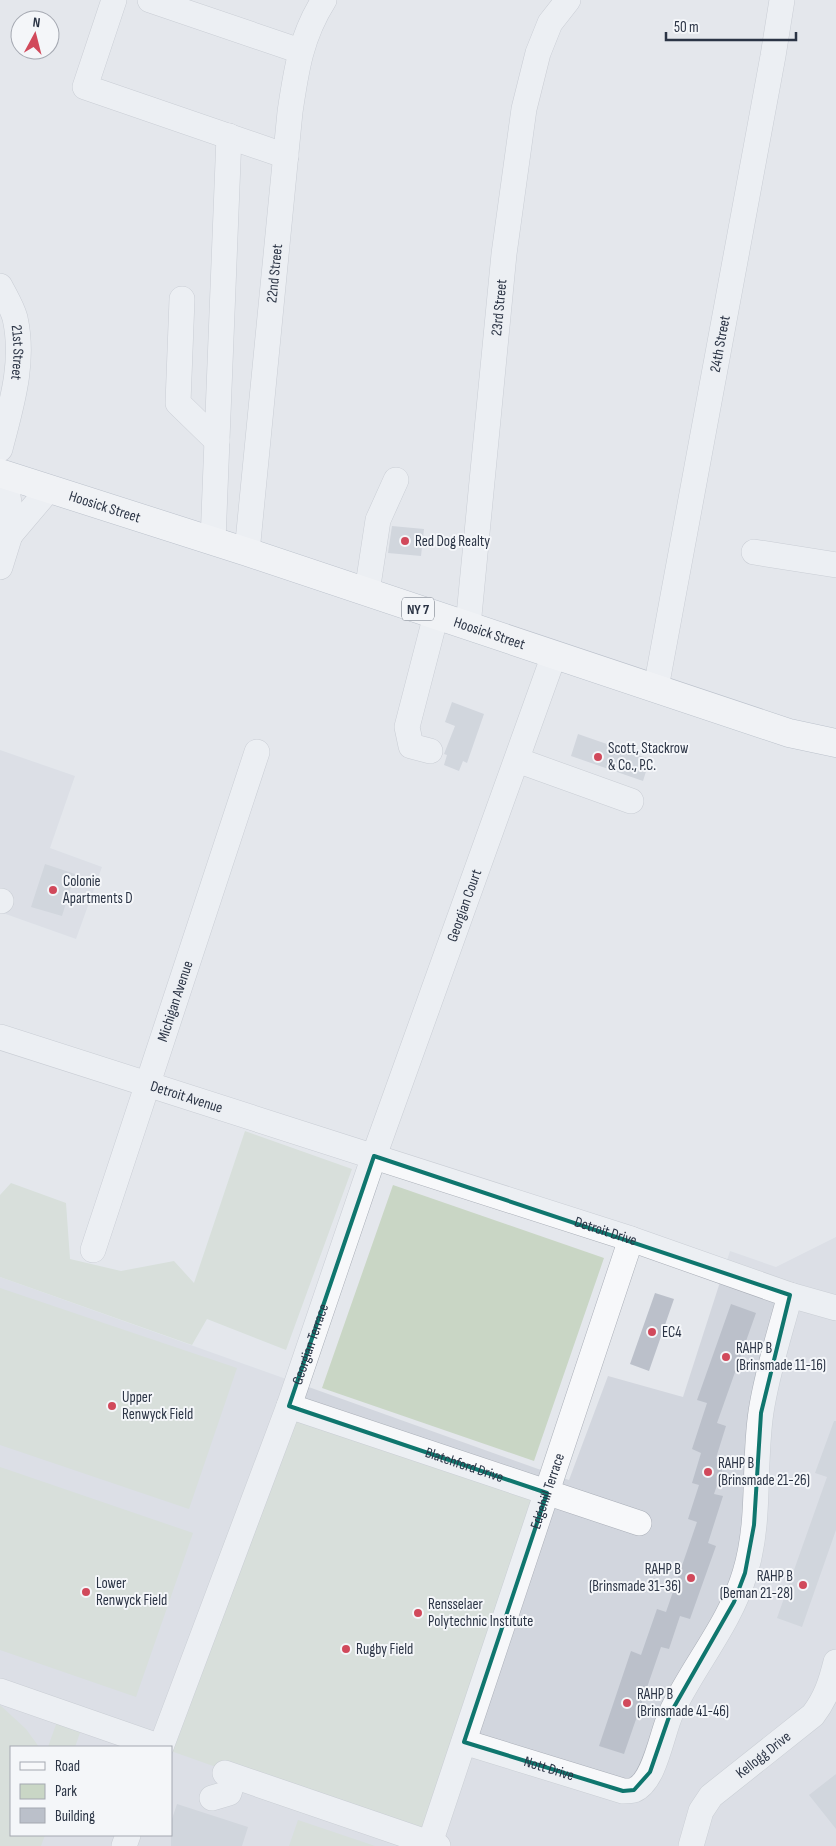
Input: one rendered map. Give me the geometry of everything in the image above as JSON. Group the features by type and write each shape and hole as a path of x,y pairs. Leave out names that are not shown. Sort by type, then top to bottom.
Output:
{"highway":[{"name":"Hoosick Street","path":"2,465 50,489 247,552 789,733 836,743"}],"street":[{"path":"114,0 84,87 286,156"},
{"path":"150,0 300,51"},
{"name":"22nd Street","path":"247,552 294,79 300,51 312,18 324,0"},
{"name":"23rd Street","path":"468,626 504,254 524,109 538,53 550,23 568,0"},
{"name":"24th Street","path":"656,688 782,0"},
{"path":"213,541 228,136"},
{"name":"21st Street","path":"0,286 14,317 18,341 18,371 2,465"},
{"path":"182,299 178,403 217,441"},
{"path":"0,568 10,535 10,510 2,465"},
{"path":"367,592 378,520 396,480"},
{"path":"10,535 50,489"},
{"path":"754,552 836,565"},
{"path":"430,751 411,746 406,727 436,615"},
{"name":"Georgian Court","path":"374,1156 554,655"},
{"name":"Michigan Avenue","path":"93,1250 257,752"},
{"path":"517,760 631,801"},
{"name":"Detroit Avenue","path":"0,1037 374,1156"},
{"name":"Detroit Drive","path":"374,1156 631,1239 790,1295 836,1308"},
{"name":"Georgian Terrace","path":"161,1746 289,1406 374,1156"},
{"name":"Edgehill Terrace","path":"434,1845 464,1742 631,1239"},
{"name":"Nott Drive","path":"464,1742 623,1791 634,1790 644,1782 650,1772 670,1714 734,1602 745,1574 754,1525 761,1413 790,1295"},
{"name":"Blatchford Drive","path":"289,1406 639,1523"},
{"name":"Kellogg Drive","path":"691,1846 701,1811 711,1796 813,1715 823,1702 830,1687 836,1662"},
{"name":"Georgian Terrace","path":"0,1691 158,1746"},
{"path":"212,1798 229,1793 230,1775 434,1845"}],"highlighted area":[{"path":"374,1156 790,1295 761,1413 754,1525 745,1573 734,1602 670,1714 650,1772 634,1790 623,1791 464,1742 547,1493 289,1406"}],"shaded area":[{"path":"0,750 75,776 50,848 102,867 76,939 0,912"},
{"name":"Rensselaer Polytechnic Institute","path":"836,1237 836,1846 0,1846 0,1277 569,1480 608,1376 683,1397 730,1251 776,1267"}],"green space":[{"path":"245,1131 352,1169 286,1350 207,1319 192,1345 0,1277 0,1195 11,1183 66,1203 70,1259 121,1271 174,1261 194,1283"},
{"path":"393,1185 604,1258 534,1461 322,1388"},
{"name":"Upper Renwyck Field","path":"0,1288 237,1368 189,1509 0,1445"},
{"name":"Rugby Field","path":"289,1406 547,1493 430,1843 172,1751"},
{"name":"Lower Renwyck Field","path":"0,1467 193,1533 136,1697 0,1650"},
{"path":"0,1705 26,1729 38,1746 10,1746 10,1836 45,1836 41,1846 0,1846"},
{"path":"59,1716 83,1724 75,1746 48,1746"},
{"path":"298,1820 375,1846 289,1846"}],"building":[{"name":"Red Dog Realty","path":"392,526 424,529 421,556 388,553"},
{"path":"452,702 484,714 467,763 463,761 459,771 444,765 447,755 444,754 455,726 445,722"},
{"path":"578,734 650,759 643,781 571,756"},
{"name":"Colonie Apartments D","path":"45,864 75,874 62,916 31,907"},
{"name":"EC4","path":"655,1293 674,1299 649,1371 630,1364"},
{"path":"731,1304 756,1313 717,1423 726,1426 716,1458 725,1461 714,1494 723,1496 708,1543 716,1546 690,1619 680,1616 669,1649 661,1647 624,1754 599,1746 631,1651 641,1655 657,1609 666,1612 697,1522 688,1519 699,1485 692,1483 701,1453 692,1449 707,1403 697,1400"},
{"name":"RAHP B (Beman 21-28)","path":"834,1421 836,1421 836,1530 802,1627 777,1618 827,1477 815,1473"},
{"path":"836,1774 836,1829 809,1795"},
{"path":"177,1804 248,1827 242,1846 171,1846 172,1819"}],"place":[{"name":"Red Dog Realty","path":"405,541"},
{"name":"Scott, Stackrow & Co., P.C.","path":"598,757"},
{"name":"Colonie Apartments D","path":"53,890"},
{"name":"EC4","path":"652,1332"},
{"name":"RAHP B (Brinsmade 11-16)","path":"726,1357"},
{"name":"Upper Renwyck Field","path":"112,1406"},
{"name":"RAHP B (Brinsmade 21-26)","path":"708,1472"},
{"name":"RAHP B (Brinsmade 31-36)","path":"691,1578"},
{"name":"RAHP B (Beman 21-28)","path":"803,1585"},
{"name":"Lower Renwyck Field","path":"86,1592"},
{"name":"Rensselaer Polytechnic Institute","path":"418,1613"},
{"name":"Rugby Field","path":"346,1649"},
{"name":"RAHP B (Brinsmade 41-46)","path":"627,1703"}]}
